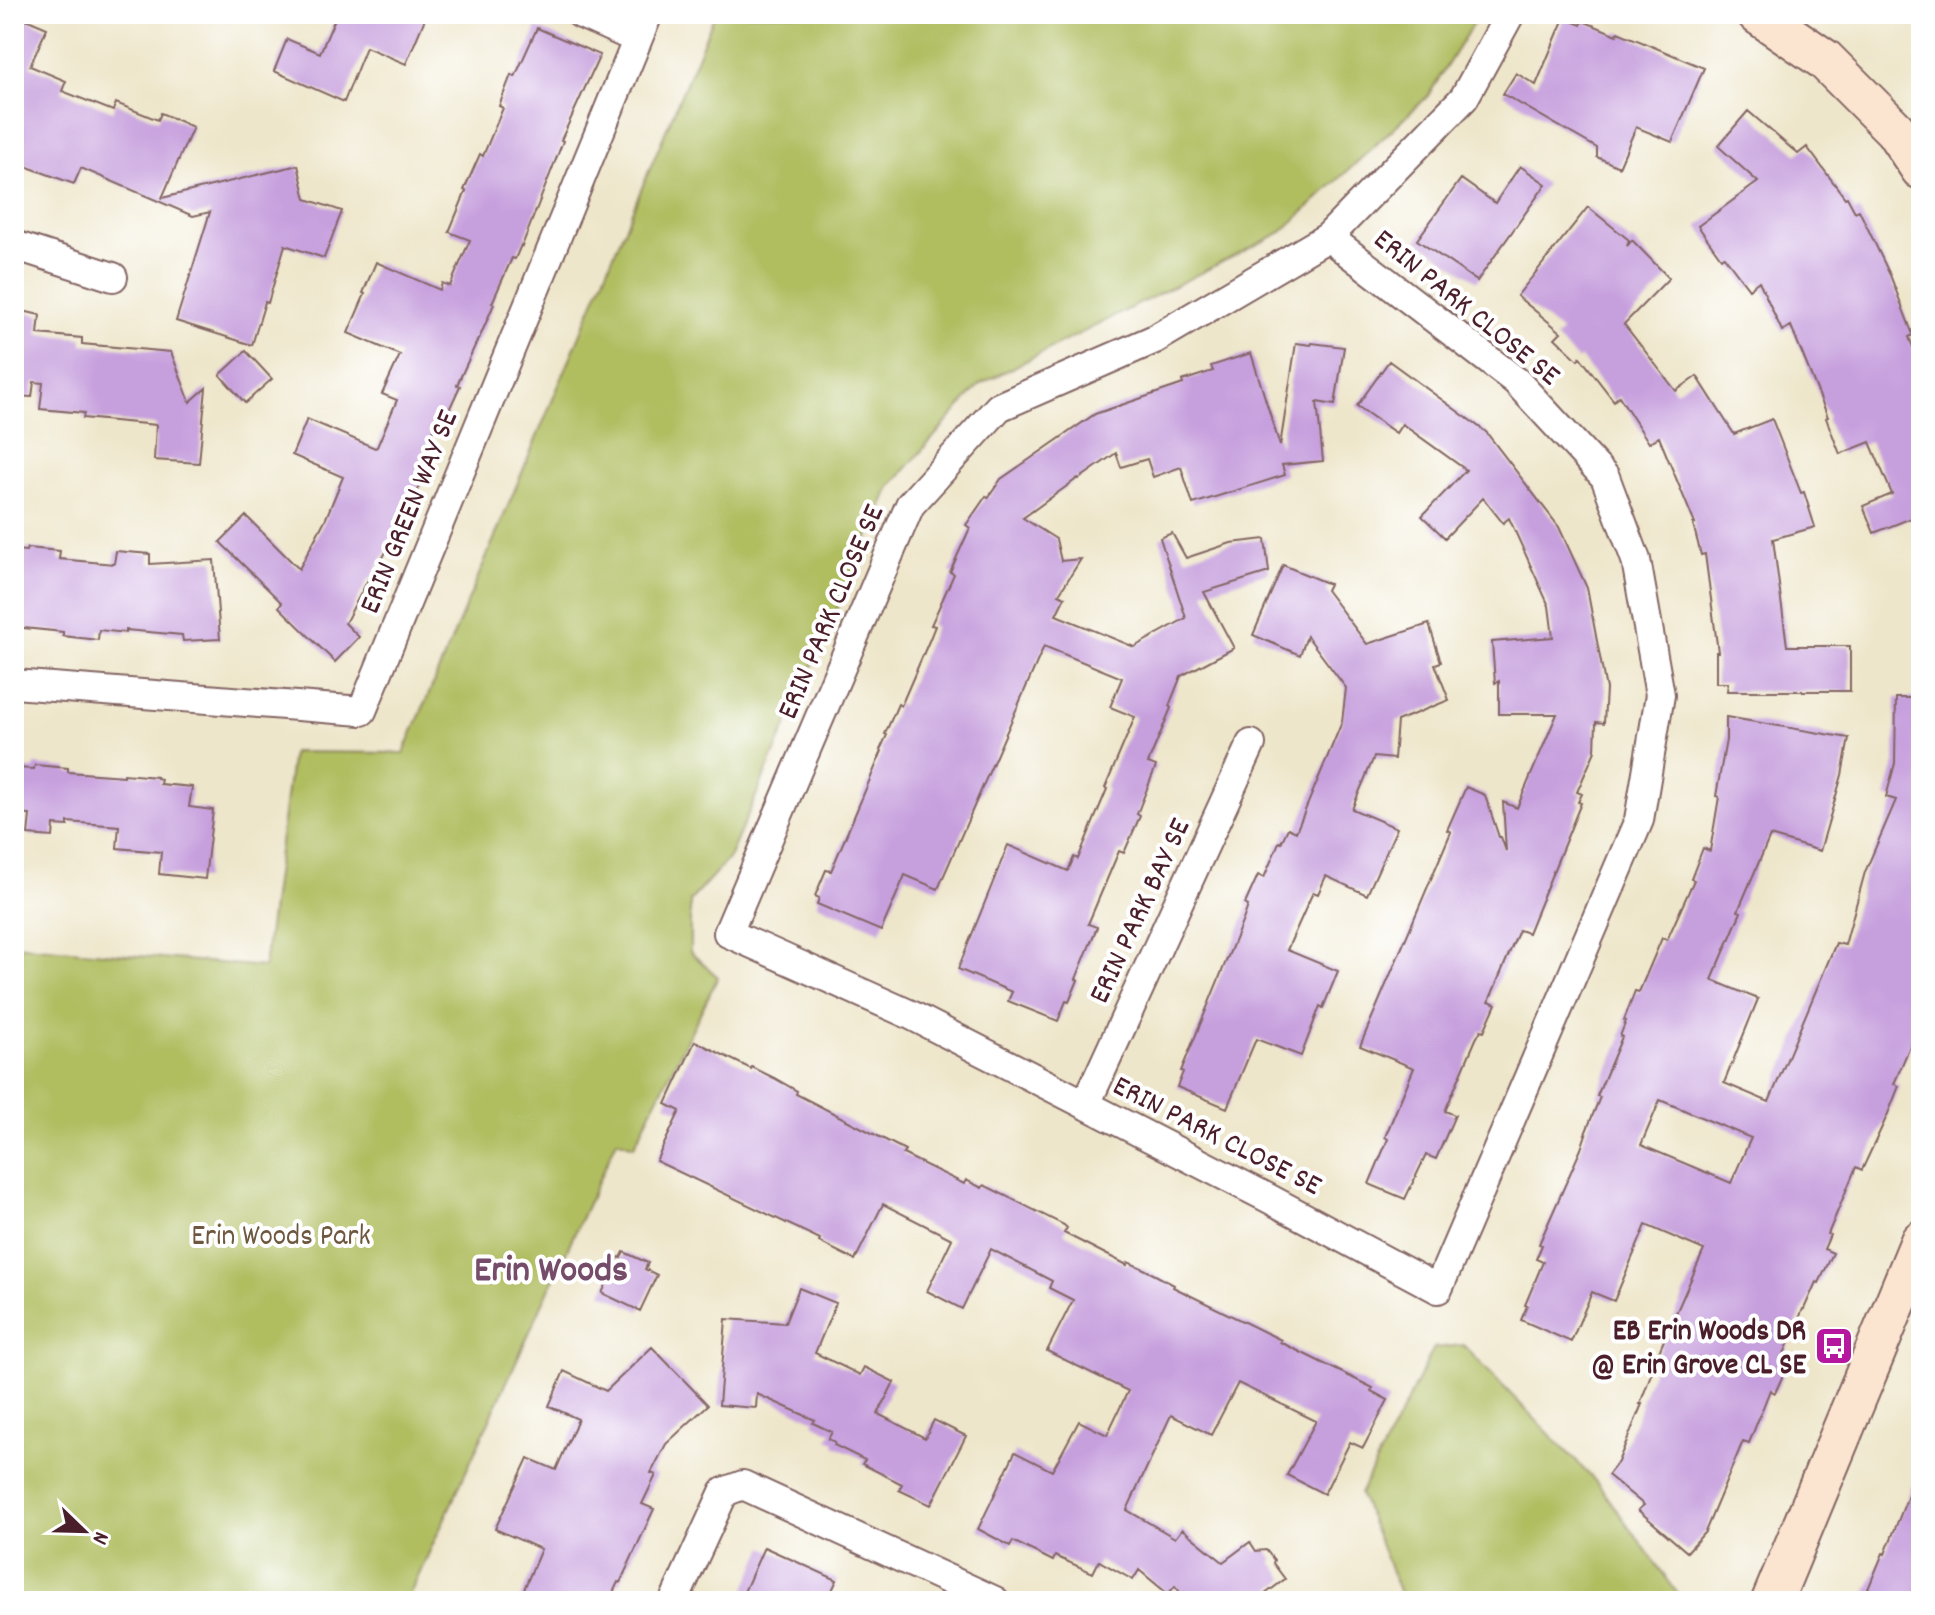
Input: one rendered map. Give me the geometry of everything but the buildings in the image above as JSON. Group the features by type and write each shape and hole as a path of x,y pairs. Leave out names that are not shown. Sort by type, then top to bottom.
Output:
{"street":[{"path":"581,14 643,26"},
{"name":"ERIN PARK CLOSE SE","path":"1328,237 1516,381 1605,477 1636,560 1660,695 1639,820 1438,1289 911,1015 728,933 910,505 999,407 1155,339 1328,237 1464,98 1510,14"},
{"path":"1758,14 1825,60 1895,130 1921,169"},
{"name":"ERIN GREEN WAY SE","path":"14,684 362,711 643,26"},
{"path":"14,245 113,277"},
{"name":"ERIN PARK BAY SE","path":"1086,1104 1251,744"},
{"path":"1772,1601 1921,1241"},
{"path":"674,1601 724,1492 743,1485 995,1601"}],"green space":[{"name":"Erin Woods Park","path":"715,14 1479,14 1428,96 1282,232 980,384 890,487 729,858 690,901 690,952 718,977 634,1146 617,1140 407,1601 14,1601 14,945 264,967 292,752 404,753"},
{"path":"1463,1345 1598,1484 1683,1601 1403,1601 1360,1494 1434,1348"}],"place":[{"name":"EB Erin Woods DR @ Erin Grove CL SE","path":"1834,1346"}],"district":[{"name":"Erin Woods","path":"551,1267"}]}
